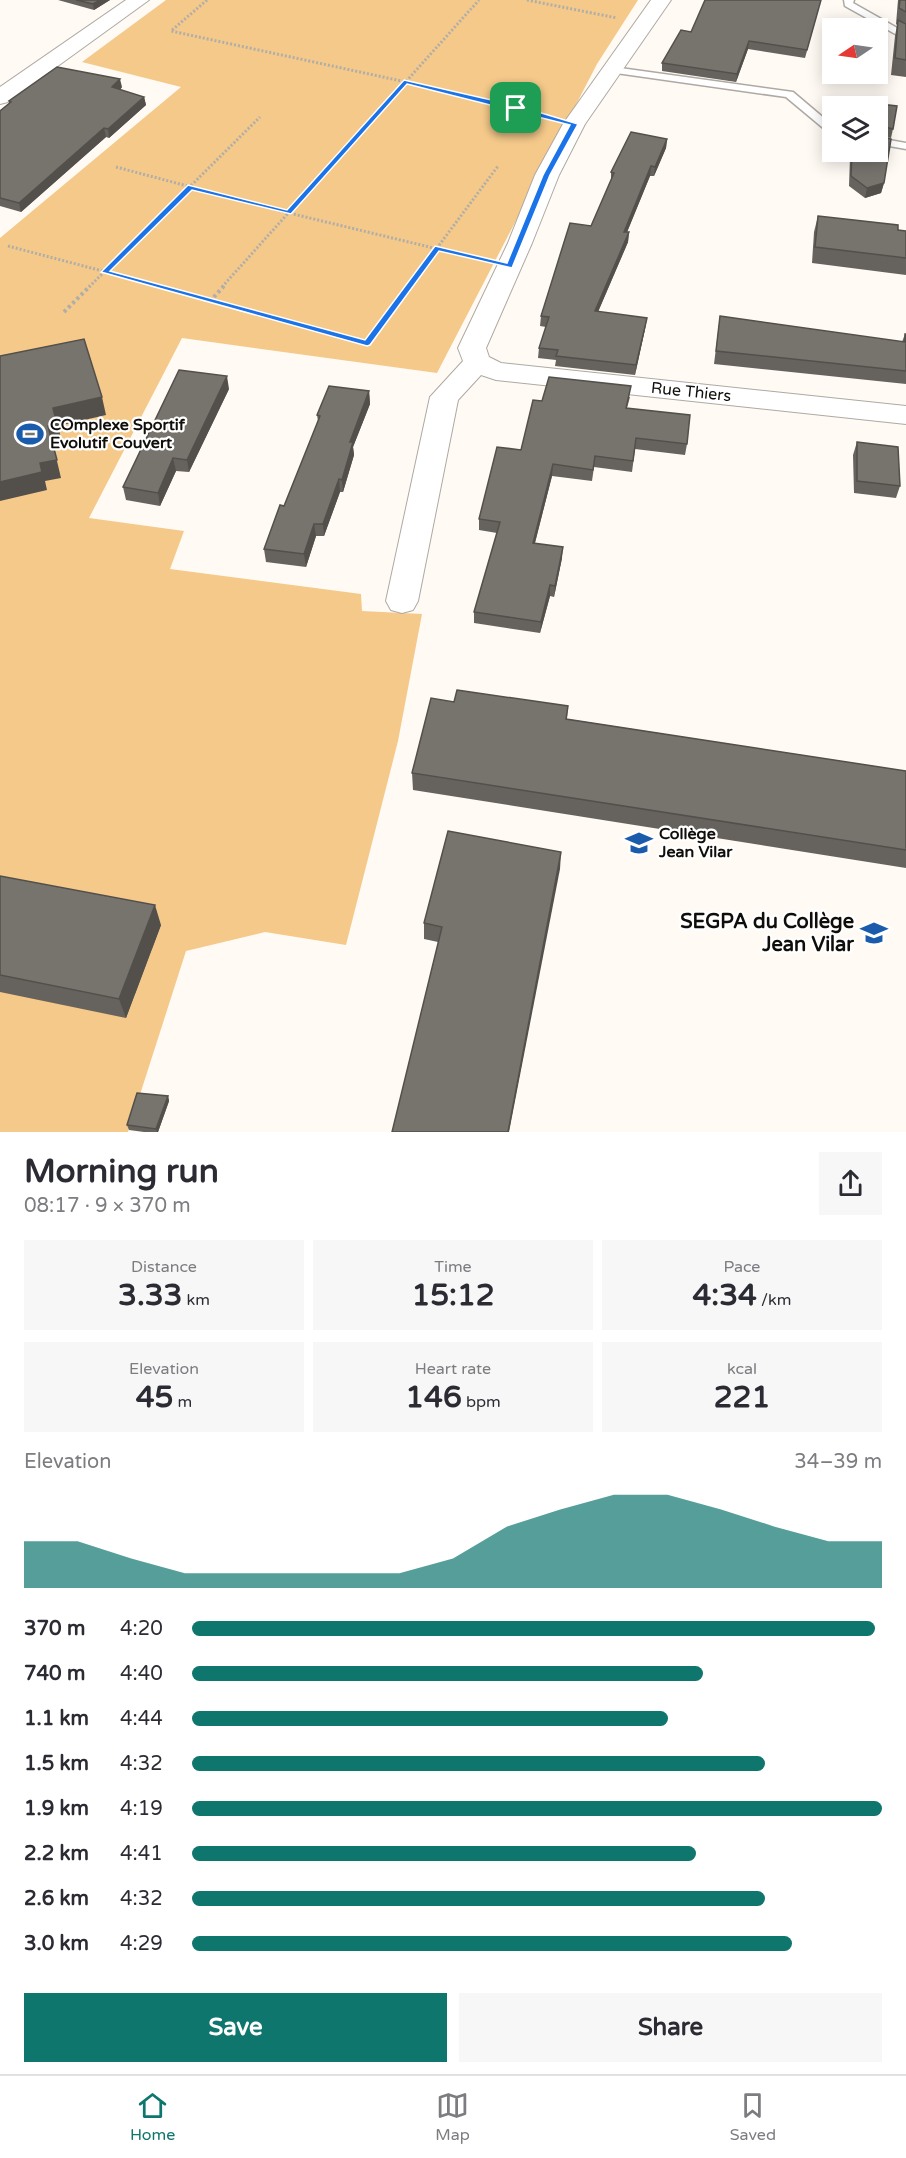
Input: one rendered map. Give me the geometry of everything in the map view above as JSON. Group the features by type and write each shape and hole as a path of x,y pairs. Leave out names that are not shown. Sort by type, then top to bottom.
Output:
{"street":[{"path":"0,97 139,0"},
{"path":"402,601 444,397 477,362 472,348 547,175 574,124 661,0"},
{"name":"Rue Thiers","path":"477,362 496,371 906,415"}],"lane":[{"path":"849,0 848,4 906,37"},
{"path":"613,70 789,94 822,122"},
{"path":"888,143 906,146"}],"path":[{"path":"207,0 171,31 406,82 574,124"},
{"path":"211,300 479,0"},
{"path":"527,0 645,24"},
{"path":"64,312 260,117"},
{"path":"8,246 367,343 498,166"},
{"path":"116,167 289,213 509,266"}],"shaded area":[{"path":"166,0 638,0 597,64 437,373 182,338 89,518 184,531 170,569 361,594 362,611 422,614 398,741 346,945 265,932 186,951 128,1132 0,1132 0,238 181,87 82,62"}],"building":[{"path":"76,0 100,0 93,4"},
{"path":"705,0 821,0 807,50 749,41 737,74 662,63 681,30 691,32"},
{"path":"900,0 906,0 906,12 899,8"},
{"path":"898,20 906,24 906,60 895,58"},
{"path":"57,67 120,79 112,87 144,97 108,129 104,128 19,203 0,198 0,111 11,102 9,101"},
{"path":"888,105 897,106 893,129 888,128"},
{"path":"631,132 667,139 655,167 651,166 624,232 629,232 595,311 647,318 636,365 556,356 558,350 539,348 549,317 541,316 570,223 591,226 614,173 611,172"},
{"path":"888,138 891,139 888,158"},
{"path":"852,162 887,162 884,183 867,188 851,176"},
{"path":"818,216 898,225 898,230 906,231 906,258 815,247"},
{"path":"720,316 905,342 906,334 906,371 716,351"},
{"name":"COmplexe Sportif Evolutif Couvert","path":"84,339 102,397 53,408 57,424 48,426 57,460 40,463 42,472 0,482 0,356"},
{"path":"179,370 227,376 187,460 173,458 158,493 123,487"},
{"path":"549,377 631,386 626,408 690,415 687,444 636,438 633,461 595,456 593,470 553,464 533,543 563,547 555,586 550,585 541,622 474,612 500,522 479,519 497,447 521,450 533,400 542,401"},
{"path":"329,386 369,391 350,442 353,442 342,480 339,479 323,524 314,524 304,554 264,549 280,505 284,506 320,416 317,415"},
{"path":"857,442 898,447 900,486 857,481"},
{"path":"457,690 568,706 566,719 906,771 906,850 412,773 431,698 454,702"},
{"path":"448,831 561,852 508,1132 392,1132 442,927 424,923"},
{"path":"0,876 155,905 119,999 0,975"},
{"path":"137,1093 168,1096 156,1129 127,1125"}],"place":[{"name":"COmplexe Sportif Evolutif Couvert","path":"30,434"},
{"name":"Collège Jean Vilar","path":"639,843"},
{"name":"SEGPA du Collège Jean Vilar","path":"874,933"}],"route":[{"path":"406,82 516,108 574,124 547,175 509,266 438,248 367,343 105,272 190,187 289,213 406,82"}]}
